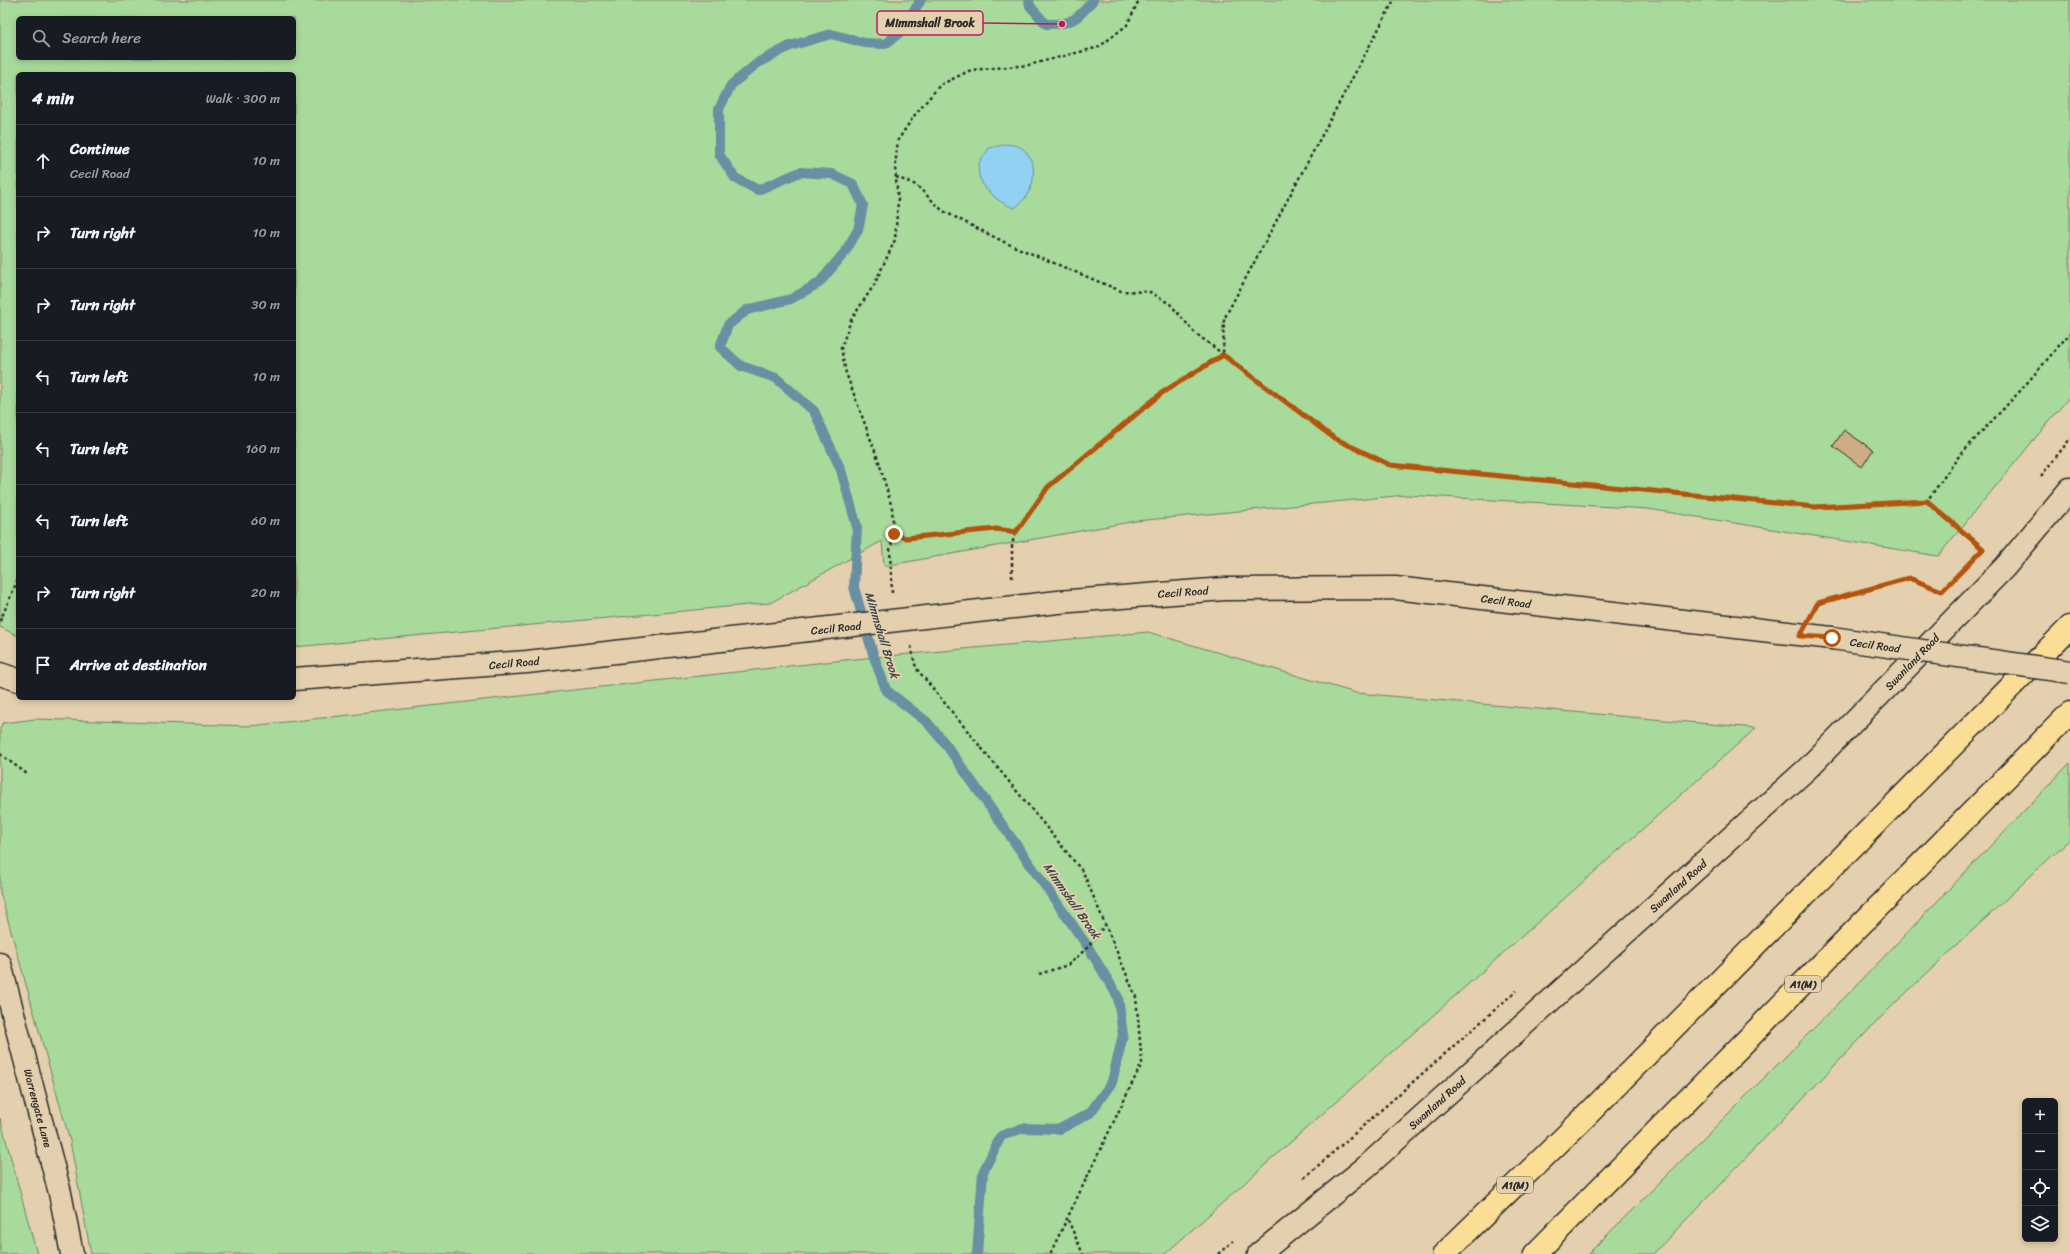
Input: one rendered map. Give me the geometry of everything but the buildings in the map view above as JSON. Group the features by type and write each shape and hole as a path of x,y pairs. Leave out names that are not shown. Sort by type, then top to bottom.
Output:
{"highway":[{"name":"A1(M)","path":"1444,1254 1586,1116 2070,628"},
{"name":"A1(M)","path":"1535,1254 2070,713"}],"main road":[{"name":"Swanland Road","path":"1259,1254 1366,1167 1807,769 2005,567 2070,489"},
{"name":"Cecil Road","path":"296,679 527,662 894,622 1058,602 1224,588 1395,588 1800,636 1832,638 2070,672"},
{"path":"0,674 16,679"},
{"name":"Warrengate Lane","path":"0,964 60,1193 72,1254"}],"path":[{"path":"892,591 890,550 894,534 892,508 883,477 846,373 841,348 851,320 874,285 895,240 898,201 896,177 898,140 914,116 940,85 971,70 1029,65 1099,47 1127,25 1139,0"},
{"path":"1223,355 1224,319 1394,0"},
{"path":"896,177 916,185 943,211 1006,243 1121,291 1150,292 1170,304 1195,333 1334,438 1390,465 1815,507 1927,501 2005,567"},
{"path":"1927,501 1959,456 2021,390 2070,333"},
{"path":"1012,578 1012,544 1016,532 1048,487 1163,392 1223,355"},
{"path":"2036,482 2070,440"},
{"path":"894,534 906,538 996,529 1016,532"},
{"path":"1978,554 1988,543"},
{"path":"1800,636 1818,603 1909,578 1942,591"},
{"path":"0,621 16,584"},
{"path":"1937,596 1948,586"},
{"path":"910,643 916,668 1083,872 1136,997 1142,1063 1050,1254"},
{"path":"0,754 27,774"},
{"path":"1039,974 1068,965 1088,947 1105,925"},
{"path":"1301,1181 1520,986"},
{"path":"1068,1219 1083,1254"},
{"path":"1218,1254 1236,1238"}],"green space":[{"path":"0,0 2070,0 2070,396 1938,556 1648,509 1406,495 1136,521 884,566 882,541 770,603 296,647 296,72 16,72 16,635 0,627"},
{"path":"1148,632 1356,693 1756,728 1165,1254 91,1254 70,1141 0,892 0,728 3,723 35,719 250,726 844,660"},
{"path":"2070,763 2070,839 1891,1007 1653,1254 1588,1254 1853,989"},
{"path":"0,1118 37,1254 0,1254"}],"water":[{"path":"1007,144 1022,148 1032,162 1034,171 1031,188 1021,203 1014,208 1000,201 988,190 983,184 978,169 980,161 989,148"}],"waterway":[{"name":"Mimmshall Brook","path":"921,0 898,34 885,44 865,43 831,34 790,46 759,62 731,85 719,109 719,154 735,178 758,190 800,172 832,174 853,184 863,205 858,230 845,252 819,283 791,299 747,310 728,325 720,347 741,366 776,378 814,411 841,470 857,527 854,587 873,654 886,690 927,722 947,746 1088,947 1118,997 1123,1035 1112,1082 1090,1113 1060,1129 1023,1128 1001,1136 983,1172 977,1254"},
{"name":"Mimmshall Brook","path":"1029,0 1030,6 1046,24 1062,23 1073,20 1083,12 1093,0"}],"place":[{"name":"Mimmshall Brook","path":"1062,24"}],"route":[{"path":"894,534 906,538 996,529 1016,532 1048,487 1163,392 1223,355 1334,438 1390,465 1815,507 1927,501 1983,549 1942,591 1909,578 1818,603 1800,636 1832,638"}]}
